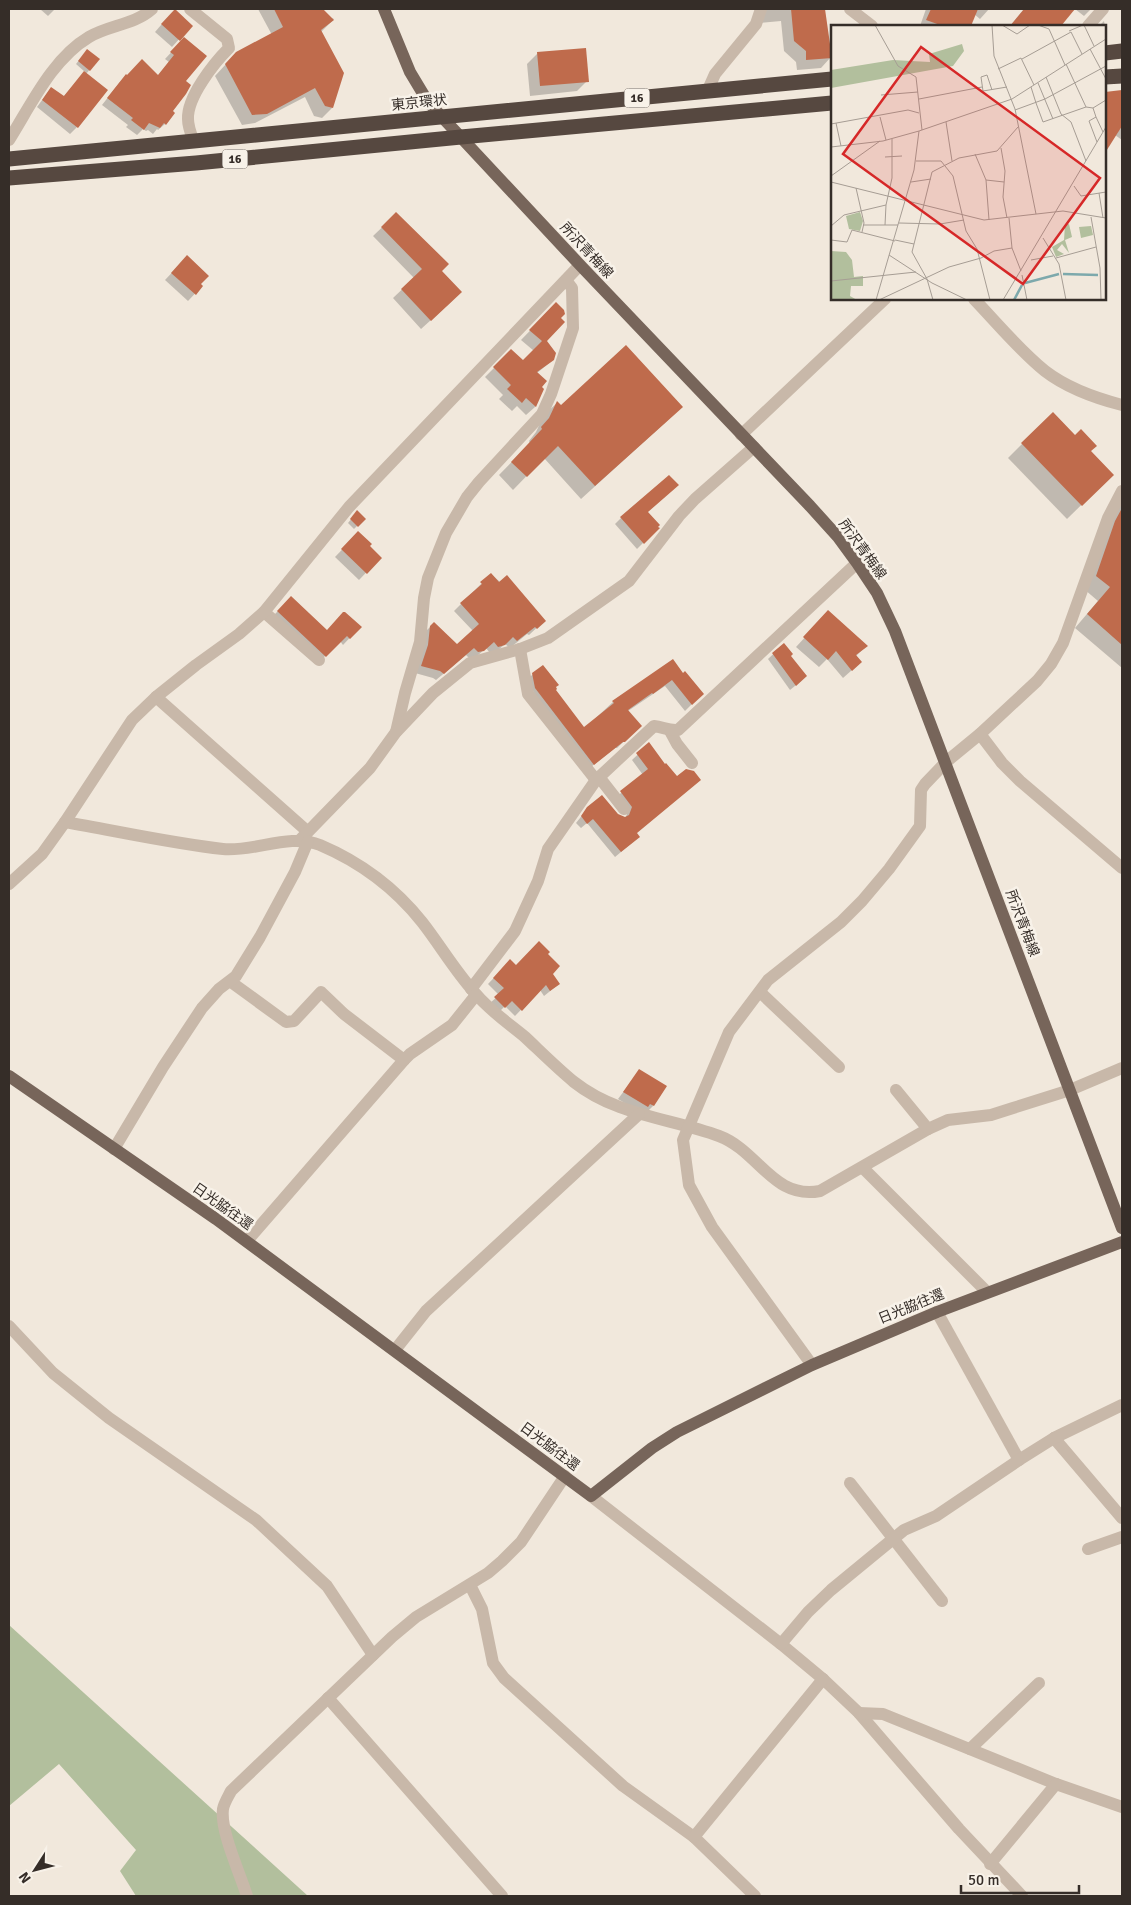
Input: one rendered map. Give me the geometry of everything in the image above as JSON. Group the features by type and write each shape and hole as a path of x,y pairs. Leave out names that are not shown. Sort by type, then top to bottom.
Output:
{"highway":[{"path":"1106,53 1122,51"},
{"path":"1106,77 1122,76"},
{"name":"東京環状","path":"9,159 831,79"},
{"name":"16","path":"9,178 196,163 831,103"}],"main road":[{"name":"所沢青梅線","path":"384,9 418,88 441,116 838,537 877,594 895,631 946,762 1122,1228"},
{"name":"日光脇往還","path":"9,1076 247,1241 591,1496 652,1448 677,1432 812,1364 987,1292 1122,1242"}],"street":[{"path":"9,140 49,76 69,52 90,36 142,18 152,9"},
{"path":"190,9 227,39 229,48 198,89 190,108 188,117 189,127 194,142"},
{"path":"707,92 715,74 756,24 761,9"},
{"path":"850,9 871,25"},
{"path":"1089,25 1103,9"},
{"path":"9,884 42,854 132,720 156,697 239,634 264,612 349,507 580,265"},
{"path":"396,732 420,642 428,578 446,533 467,497 542,414 551,394 573,328 572,288 566,280"},
{"path":"741,434 884,300"},
{"path":"975,300 1012,340 1046,372 1072,388 1098,399 1122,405"},
{"path":"114,1149 163,1067 202,1008 219,989 231,982 260,937 295,872 305,838 370,768 396,732 433,693 470,663 520,649 548,638 629,581 679,516 694,500 754,448"},
{"path":"812,1364 712,1227 689,1185 683,1140 729,1032 768,980 841,922 888,869 920,826 921,790 925,784 946,762 1037,682 1064,643 1108,518 1122,490"},
{"path":"670,731 678,730 857,563"},
{"path":"264,612 319,660"},
{"path":"520,649 528,694 624,809"},
{"path":"156,697 305,838 364,868 397,894 420,920 474,992 574,1082 598,1098 639,1114 722,1137 737,1146 784,1187 793,1191 808,1194 820,1191 928,1129 948,1120 991,1115 1070,1090 1122,1068"},
{"path":"247,1241 404,1060 452,1025 515,930 538,881 548,850 597,778 654,726 663,727 670,731 677,744 692,763"},
{"path":"980,734 1020,781 1122,868"},
{"path":"65,822 226,849 305,838"},
{"path":"231,982 286,1022 294,1021 321,992 344,1014 404,1060"},
{"path":"760,992 840,1067"},
{"path":"896,1090 928,1129"},
{"path":"395,1350 426,1311 639,1114"},
{"path":"863,1168 987,1292"},
{"path":"937,1312 1019,1460"},
{"path":"9,1326 53,1373 109,1418 256,1520 327,1586 373,1655"},
{"path":"781,1644 808,1612 831,1590 904,1530 936,1516 1054,1438 1122,1405"},
{"path":"1054,1438 1122,1518"},
{"path":"247,1896 224,1832 223,1809 231,1791 373,1655 416,1617 488,1574 521,1542 565,1476"},
{"path":"850,1483 942,1601"},
{"path":"591,1496 824,1679 860,1713 990,1864 1022,1896"},
{"path":"1088,1550 1122,1537"},
{"path":"470,1585 482,1609 492,1663 504,1678 623,1786 694,1837 755,1896"},
{"path":"694,1837 824,1679"},
{"path":"970,1749 1039,1683"},
{"path":"328,1698 502,1896"},
{"path":"860,1713 883,1714 1056,1784 1122,1807"},
{"path":"990,1864 1056,1784"}],"green space":[{"path":"9,1625 308,1896 136,1896 120,1871 136,1850 59,1764 9,1806"}],"building":[{"path":"175,9 193,26 180,41 161,24"},
{"path":"274,9 323,9 334,20 321,30 344,73 333,108 325,106 315,88 267,114 252,115 225,64 236,52 283,27"},
{"path":"791,9 825,9 831,58 806,60 806,51 794,41"},
{"path":"931,9 978,9 971,25 940,25 926,20"},
{"path":"1024,9 1075,9 1062,25 1011,25"},
{"path":"184,37 207,56 186,81 191,85 166,125 164,123 160,128 149,123 144,130 131,120 133,118 107,98 126,74 142,59 158,75 174,55 170,52"},
{"path":"586,48 589,82 540,86 537,52"},
{"path":"87,49 100,59 90,71 78,61"},
{"path":"84,71 108,90 78,128 42,100 51,87 64,96"},
{"path":"1122,90 1122,126 1106,151 1106,92"},
{"path":"396,212 449,264 442,271 462,292 431,321 401,289 422,269 381,227"},
{"path":"187,255 209,276 201,284 203,286 196,295 171,273"},
{"path":"556,302 564,310 565,314 561,318 565,322 547,341 556,353 554,360 537,372 547,381 542,387 544,389 536,407 526,398 522,403 507,389 511,385 493,367 511,349 523,360 542,341 529,330"},
{"path":"626,345 683,407 595,486 558,446 527,477 511,462 542,429 541,427 549,418 557,401 561,405"},
{"path":"1053,412 1075,435 1081,429 1097,446 1091,451 1114,475 1082,506 1021,443"},
{"path":"669,475 679,485 648,512 660,525 658,527 660,528 644,544 620,517"},
{"path":"1122,508 1122,645 1087,614 1110,587 1096,576 1115,521"},
{"path":"357,510 366,519 358,527 350,519"},
{"path":"358,531 372,544 370,546 382,558 367,574 341,549"},
{"path":"491,573 499,582 507,575 546,621 517,641 513,637 505,645 498,647 494,642 484,651 478,652 474,648 444,674 440,671 421,666 428,645 430,626 434,622 457,644 479,624 460,603 482,584 480,582"},
{"path":"291,596 327,630 343,612 362,627 350,639 347,636 326,657 277,611"},
{"path":"828,610 868,646 856,655 862,662 852,671 836,651 828,660 803,637"},
{"path":"784,643 793,654 791,656 807,676 796,686 772,653"},
{"path":"673,659 683,673 685,671 704,694 692,705 672,680 628,710 642,726 625,742 594,765 535,688 532,673 543,665 559,685 556,687 556,690 584,727 614,703 612,701"},
{"path":"649,742 665,764 677,776 686,769 694,771 701,780 637,833 640,837 621,852 593,819 587,824 581,816 587,807 602,795 618,814 625,817 629,815 632,807 620,791 648,769 636,753"},
{"path":"539,941 560,966 553,974 560,984 550,991 546,985 522,1011 512,1001 505,1008 494,997 504,988 493,978 510,959 516,965"},
{"path":"639,1069 667,1086 654,1106 650,1104 648,1107 623,1092"}]}
